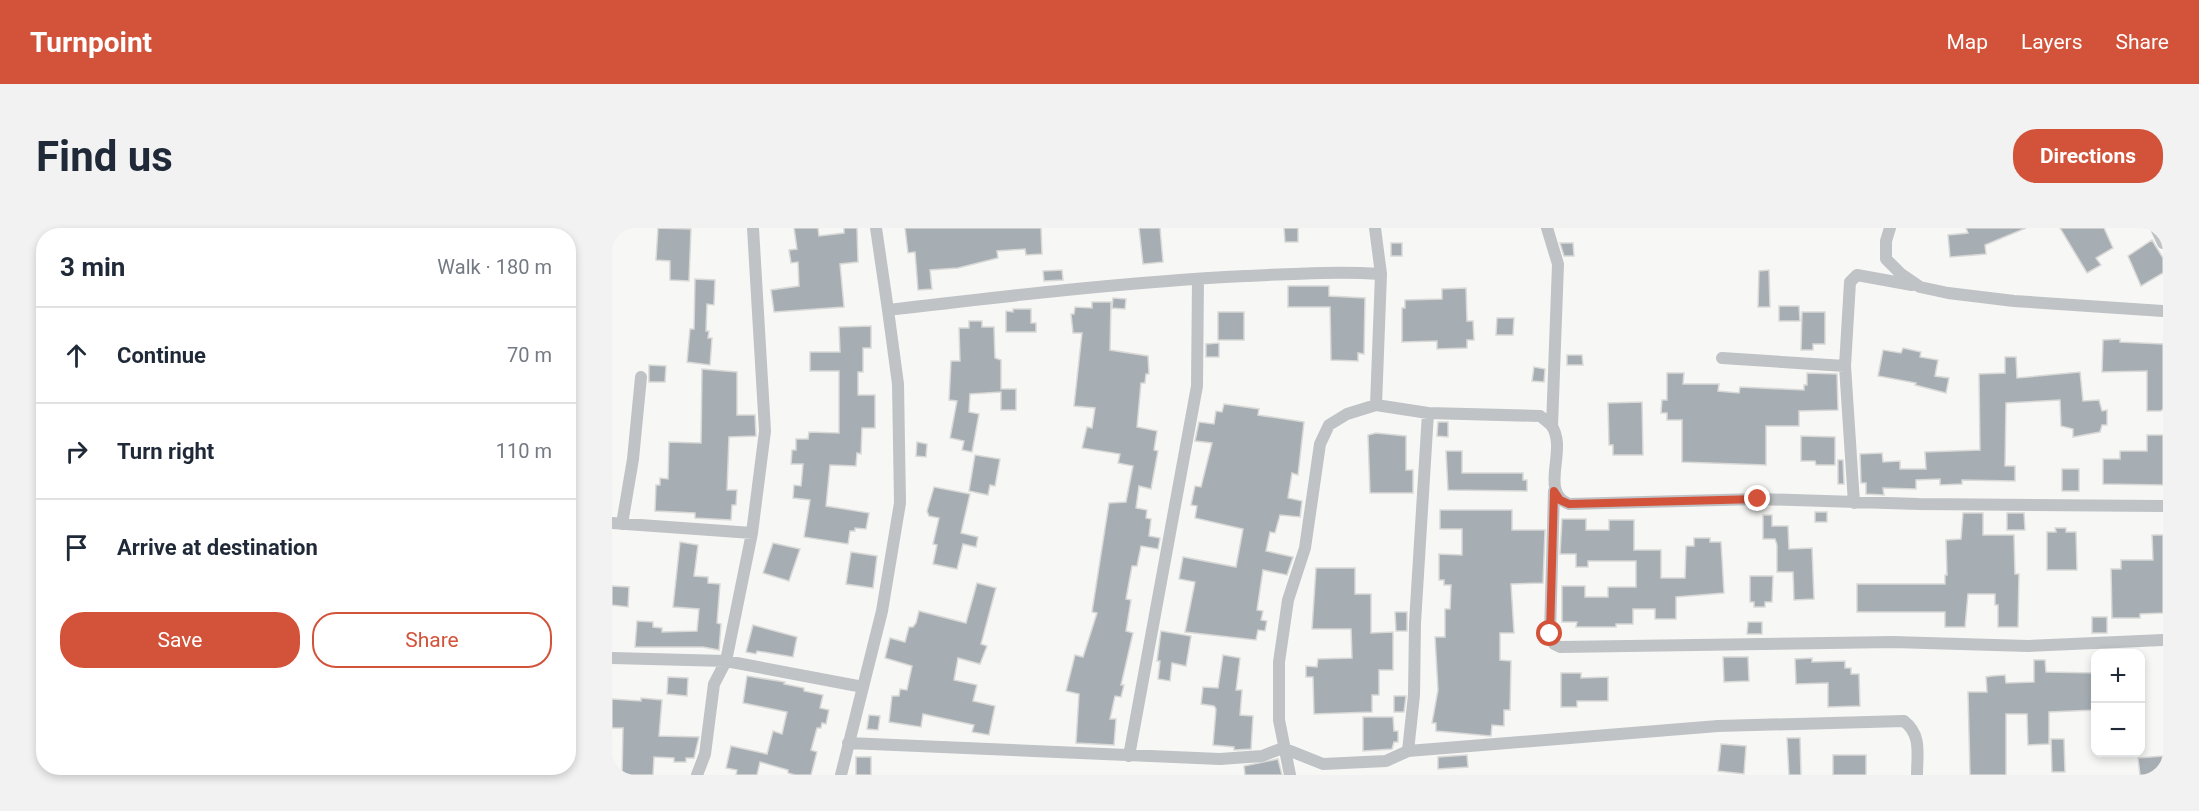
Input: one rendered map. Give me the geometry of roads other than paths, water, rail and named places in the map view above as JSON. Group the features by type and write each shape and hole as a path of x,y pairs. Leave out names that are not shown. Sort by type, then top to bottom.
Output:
{"street":[{"path":"698,775 705,754 714,684 726,661 752,533 765,431 753,228"},
{"path":"841,775 882,611 900,502 898,384 876,228"},
{"path":"1375,228 1381,274 1376,405"},
{"path":"1547,228 1558,264 1552,426 1557,445 1550,634 1554,644 1560,647 1893,642 2028,646 2163,640"},
{"path":"1890,228 1886,241 1886,260 1920,287"},
{"path":"888,310 1055,290 1198,279 1350,272 1381,274"},
{"path":"1854,503 1845,366 1850,282 1857,275 1978,297 2163,311"},
{"path":"1129,756 1197,386 1198,279"},
{"path":"1722,358 1845,366"},
{"path":"641,377 633,459 617,524 752,533"},
{"path":"1290,775 1279,720 1279,662 1288,600 1305,548 1320,444 1329,426 1347,414 1376,405 1428,413 1540,416 1552,426"},
{"path":"1408,751 1414,695 1415,623 1428,413"},
{"path":"1554,491 1560,500 1569,504 1758,499 1854,503 2163,506"},
{"path":"612,658 726,661 864,687"},
{"path":"848,743 1220,759 1262,756 1283,748 1323,764 1386,761 1408,751 1718,726 1904,721 1913,728 1917,736 1917,775"}]}
